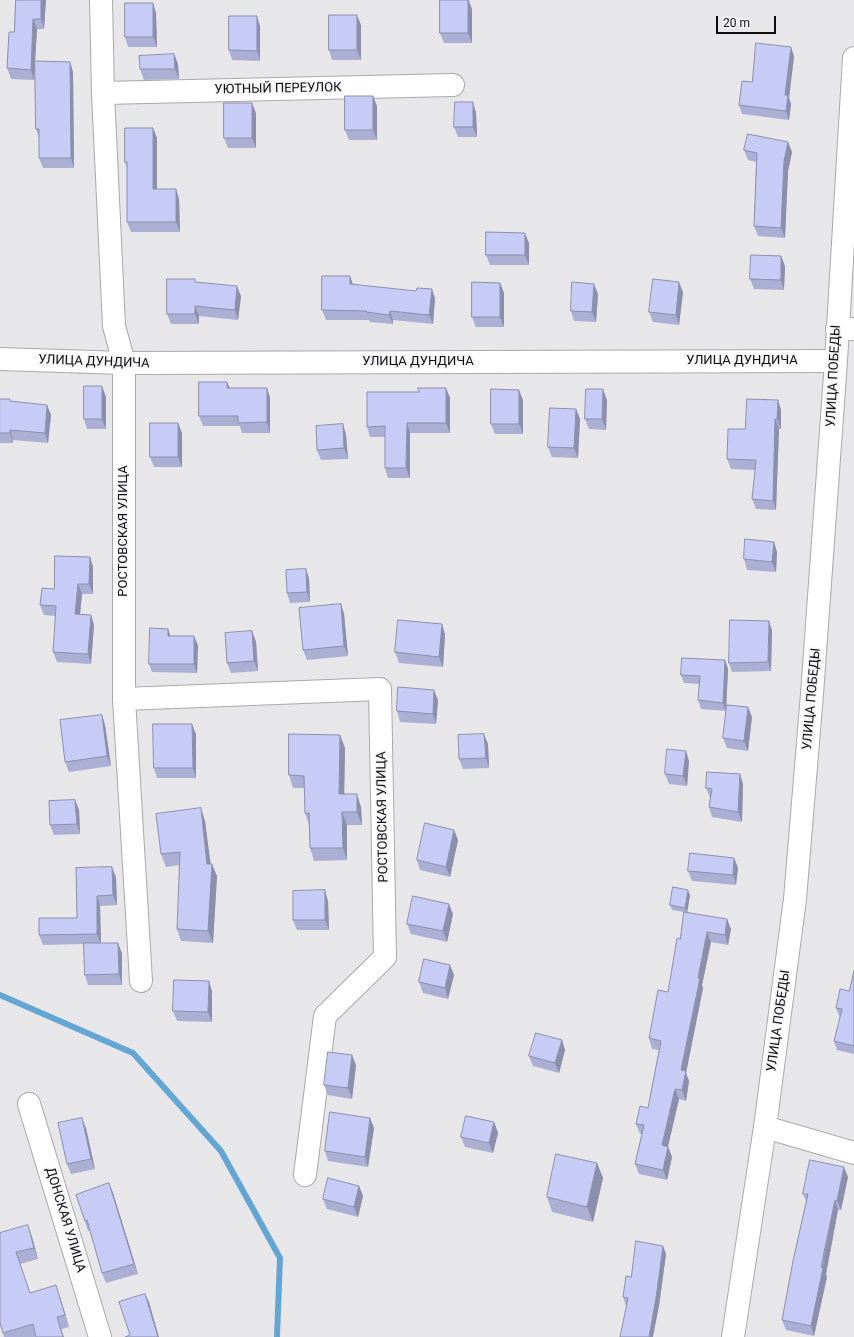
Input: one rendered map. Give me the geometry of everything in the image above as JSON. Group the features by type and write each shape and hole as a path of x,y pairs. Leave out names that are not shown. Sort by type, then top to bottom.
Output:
{"street":[{"path":"101,0 103,93 114,326 124,364"},
{"name":"УЛИЦА ПОБЕДЫ","path":"733,1337 765,1127 795,899 812,694 836,361 846,329 854,58"},
{"name":"УЮТНЫЙ ПЕРЕУЛОК","path":"103,93 453,85"},
{"name":"УЛИЦА ДУНДИЧА","path":"0,359 124,364 836,361"},
{"name":"РОСТОВСКАЯ УЛИЦА","path":"124,364 124,699 141,981"},
{"name":"РОСТОВСКАЯ УЛИЦА","path":"124,699 380,689 385,957 325,1016 305,1176"},
{"name":"ДОНСКАЯ УЛИЦА","path":"29,1104 100,1337"},
{"path":"765,1127 854,1153"}],"building":[{"path":"16,0 41,0 41,19 33,19 31,70 7,68 9,32 14,32"},
{"path":"440,0 468,0 468,33 440,33"},
{"path":"125,3 153,3 153,37 125,37"},
{"path":"329,15 357,15 357,50 329,50"},
{"path":"229,16 257,16 257,51 229,50"},
{"path":"756,43 791,47 785,95 788,95 786,111 739,105 742,81 752,82"},
{"path":"174,54 175,69 140,69 139,56"},
{"path":"35,61 70,62 71,158 39,158 39,129 36,129"},
{"path":"345,96 373,96 373,130 345,130"},
{"path":"455,102 473,102 473,127 454,127"},
{"path":"224,103 252,103 252,138 224,138"},
{"path":"125,128 153,128 153,189 176,189 176,222 127,222 127,162 125,162"},
{"path":"748,134 788,142 784,161 781,228 754,226 757,153 744,150"},
{"path":"486,232 525,233 525,255 486,255"},
{"path":"751,255 781,256 781,280 750,279"},
{"path":"322,276 350,276 350,284 416,291 417,288 432,289 429,315 390,311 389,315 366,312 367,311 322,310"},
{"path":"167,279 195,279 195,282 237,286 235,310 195,306 195,314 167,314"},
{"path":"653,279 679,282 676,315 649,312"},
{"path":"472,282 500,283 500,317 472,317"},
{"path":"572,282 594,284 592,312 571,311"},
{"path":"199,382 227,382 227,388 267,388 267,422 238,423 238,416 199,416"},
{"path":"84,386 102,386 102,419 84,419"},
{"path":"418,388 446,388 446,423 407,423 406,468 385,468 385,426 367,427 367,392 419,392"},
{"path":"491,389 519,390 519,424 491,424"},
{"path":"586,389 603,389 602,419 585,419"},
{"path":"0,399 10,399 10,401 47,405 45,433 10,430 10,433 0,433"},
{"path":"747,399 778,400 777,419 775,419 773,501 752,499 756,460 727,459 728,429 745,429"},
{"path":"550,408 576,409 574,448 548,447"},
{"path":"150,423 178,423 178,457 150,457"},
{"path":"343,424 344,448 317,450 316,426"},
{"path":"745,539 774,542 772,562 744,559"},
{"path":"55,556 90,557 89,584 78,584 75,614 91,615 88,654 53,652 56,606 40,605 42,588 54,589"},
{"path":"306,569 307,592 287,593 286,570"},
{"path":"341,604 344,646 303,650 299,608"},
{"path":"398,620 442,624 439,657 395,652"},
{"path":"730,620 769,621 768,662 729,663"},
{"path":"150,628 168,629 168,636 194,636 194,664 149,664"},
{"path":"252,631 254,661 227,663 225,633"},
{"path":"682,658 725,660 723,703 698,700 700,676 681,675"},
{"path":"398,687 434,690 433,714 397,711"},
{"path":"727,705 748,707 744,741 723,738"},
{"path":"102,715 107,756 65,762 60,720"},
{"path":"153,724 192,724 193,768 154,768"},
{"path":"289,734 340,735 339,794 357,794 357,812 342,812 343,848 310,848 309,813 305,813 304,776 289,775"},
{"path":"484,734 486,758 459,759 458,735"},
{"path":"667,749 686,751 683,776 665,774"},
{"path":"707,772 740,774 738,812 709,807 712,789 706,788"},
{"path":"75,800 77,824 50,825 49,801"},
{"path":"201,808 207,864 212,864 208,931 177,929 180,852 161,854 156,814"},
{"path":"425,823 454,830 446,867 417,860"},
{"path":"690,853 734,858 733,875 688,871"},
{"path":"112,867 113,895 97,896 97,934 39,935 39,918 77,918 76,868"},
{"path":"673,887 688,890 685,908 670,905"},
{"path":"325,890 325,920 293,920 293,891"},
{"path":"413,896 449,904 443,931 407,924"},
{"path":"684,912 727,919 725,935 707,932 698,978 700,978 681,1070 686,1071 682,1090 675,1089 662,1145 668,1147 663,1170 635,1164 644,1125 636,1124 640,1106 648,1108 661,1041 649,1038 658,990 668,992 677,938 680,939"},
{"path":"84,943 118,943 119,974 85,975"},
{"path":"424,959 450,965 445,988 419,982"},
{"path":"854,971 854,1046 834,1041 842,1009 836,1008 840,989 849,991"},
{"path":"174,980 209,981 208,1012 173,1011"},
{"path":"536,1033 562,1040 555,1063 529,1056"},
{"path":"328,1052 352,1055 348,1088 324,1085"},
{"path":"330,1112 370,1118 365,1157 325,1151"},
{"path":"466,1116 494,1122 489,1143 461,1137"},
{"path":"82,1118 91,1159 67,1164 58,1123"},
{"path":"556,1154 597,1163 587,1207 547,1197"},
{"path":"810,1160 844,1167 837,1201 835,1200 821,1267 823,1268 811,1326 782,1320 808,1194 803,1194"},
{"path":"328,1178 359,1186 354,1207 323,1199"},
{"path":"109,1183 134,1264 102,1273 87,1220 85,1221 76,1195"},
{"path":"28,1225 34,1248 16,1252 30,1293 56,1285 65,1315 57,1317 63,1337 36,1337 33,1324 3,1333 0,1323 0,1233"},
{"path":"636,1241 663,1246 656,1298 649,1337 620,1337 628,1298 623,1297 626,1276 631,1277"},
{"path":"145,1294 158,1337 125,1337 130,1335 119,1302"}],"waterway":[{"path":"0,995 133,1053 221,1151 280,1258 277,1337"}]}
